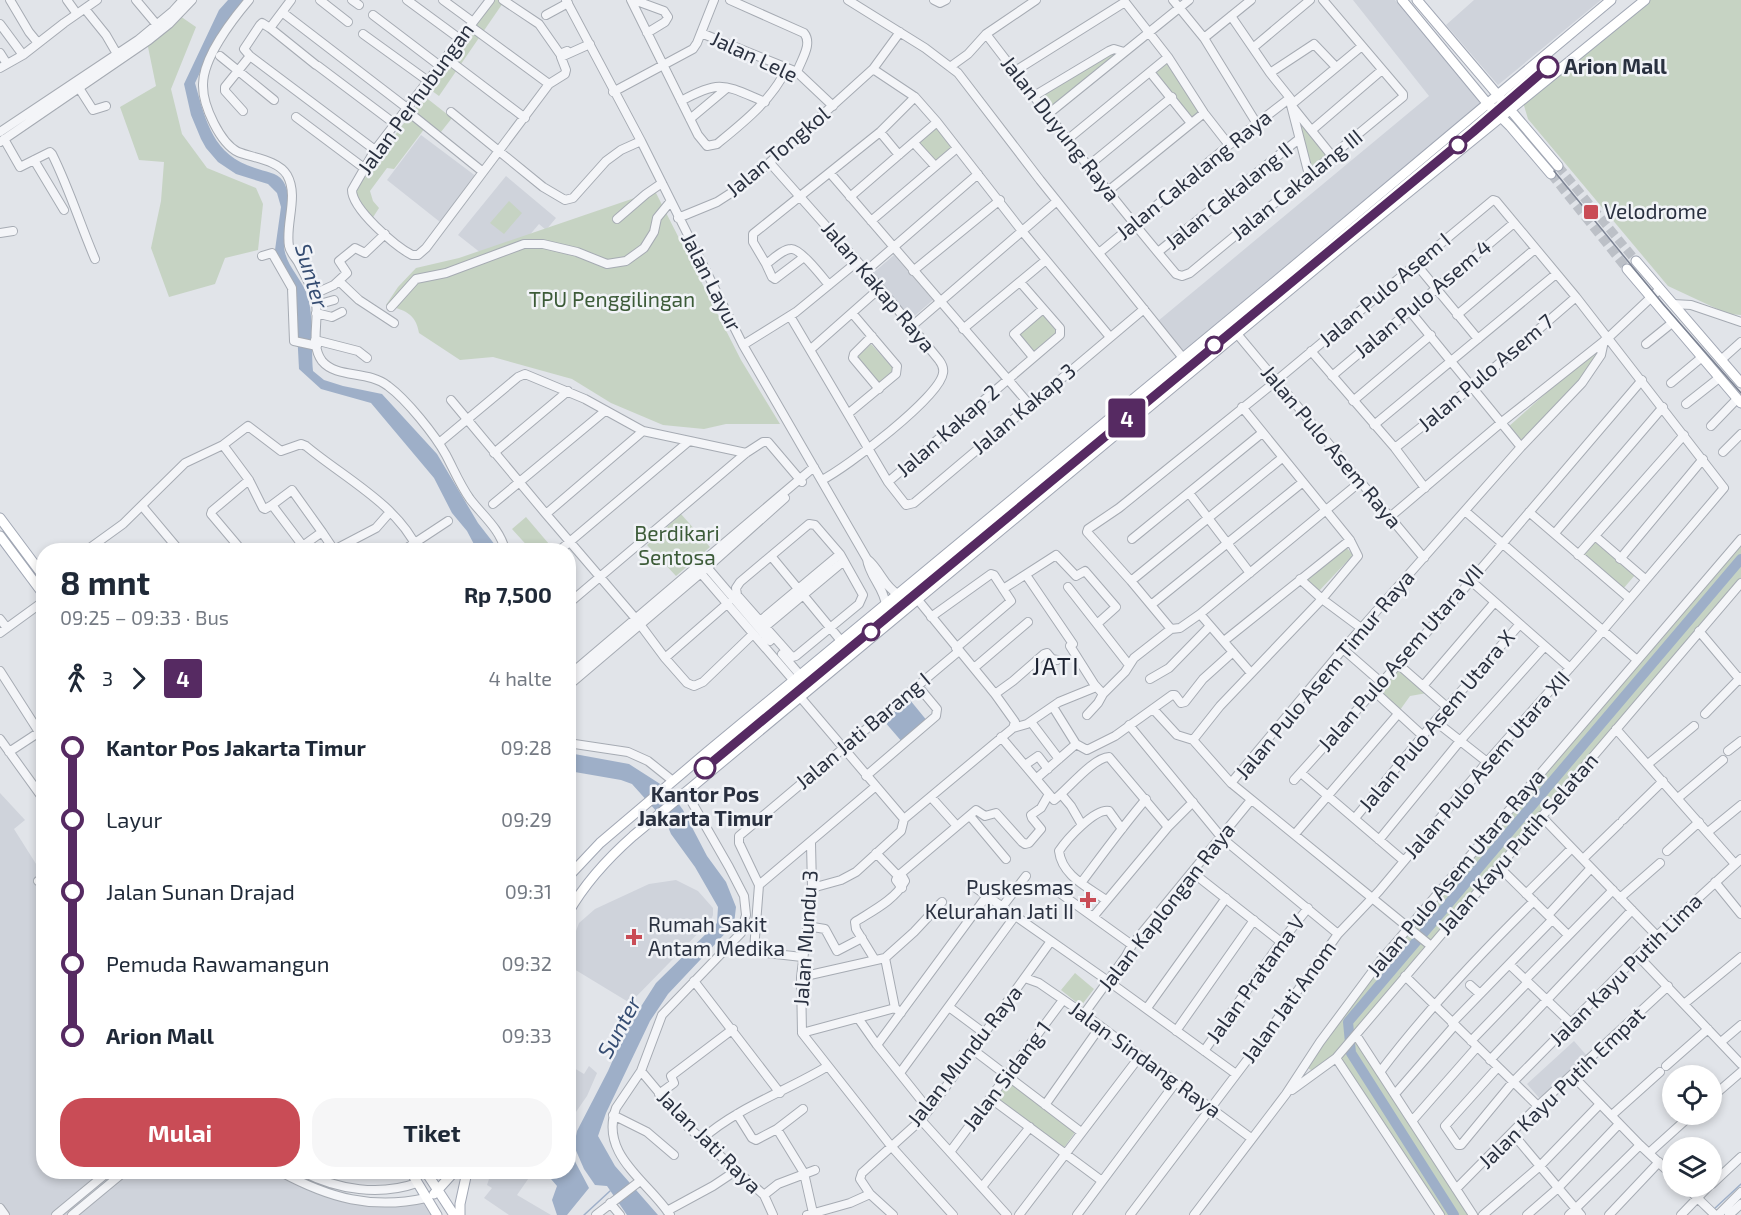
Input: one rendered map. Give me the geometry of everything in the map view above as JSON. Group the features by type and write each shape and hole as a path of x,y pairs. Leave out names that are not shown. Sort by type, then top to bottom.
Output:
{"main road":[{"path":"1402,0 1487,103 1551,174"},
{"path":"1417,0 1558,166"},
{"path":"576,868 600,843 737,727 886,606 960,541 1611,0"},
{"path":"576,902 598,870 614,853 683,794 1500,116 1581,54 1645,0"},
{"path":"1340,225 1352,239"},
{"path":"1636,261 1721,360 1739,376"},
{"path":"1627,269 1739,401"},
{"path":"0,518 36,566"},
{"path":"0,536 4,550 36,586"},
{"path":"737,727 749,740"},
{"path":"415,1179 437,1215"},
{"path":"417,1183 422,1179"},
{"path":"433,1179 454,1215"},
{"path":"426,1198 439,1190 448,1179"},
{"path":"460,1215 460,1204 466,1179"}],"street":[{"path":"10,0 38,44"},
{"path":"67,0 108,39 117,54"},
{"path":"0,53 4,66 22,56 97,0"},
{"path":"136,0 157,25"},
{"path":"1,138 157,25 183,0"},
{"path":"1,138 149,40 169,24 192,0"},
{"path":"249,0 206,65 203,77 204,97 218,130 230,147 279,167 288,177 291,192 289,246 314,294 315,344 320,358 328,368 338,372 371,377 388,385 438,443 461,485 504,543"},
{"path":"270,28 291,0"},
{"path":"320,0 348,22"},
{"path":"407,0 460,39"},
{"path":"443,0 549,84 562,76 566,70 561,57 589,43"},
{"name":"Jalan Perhubungan","path":"490,0 375,150 354,184 352,193 367,216 385,234 412,255 422,253 549,84"},
{"path":"505,0 539,24 560,54 589,43"},
{"path":"632,0 664,11 668,17 665,22 647,33"},
{"path":"632,0 690,119 705,144 712,147 765,102 779,85 787,68"},
{"path":"613,92 693,49 714,0"},
{"path":"730,0 804,33 808,38 808,44 797,72"},
{"path":"848,0 898,30 958,73 1183,358"},
{"path":"950,67 968,54 986,34 1019,6 1036,0"},
{"path":"1173,0 1204,38 1257,124"},
{"path":"1047,115 1189,0"},
{"path":"1204,38 1251,0"},
{"path":"1254,47 1310,0"},
{"path":"1312,130 1382,70 1323,0"},
{"path":"546,15 567,2"},
{"name":"Jalan Layur","path":"567,2 641,141 743,345 867,559 889,587 898,594"},
{"path":"1015,71 1122,3 1127,3 1168,57 1204,113 1229,146"},
{"path":"282,12 483,172"},
{"path":"373,15 440,66"},
{"path":"1231,16 1290,102 1332,156"},
{"path":"375,150 250,56 244,49 260,25 262,23 270,28 395,124"},
{"path":"0,24 22,56"},
{"name":"Jalan Tongkol","path":"678,218 717,202 748,182 870,71 870,67 898,30"},
{"name":"Jalan Lele","path":"701,33 797,72 833,106"},
{"path":"363,34 428,81"},
{"name":"Jalan Duyung Raya","path":"986,34 1047,115 1158,252 1179,275 1185,276 1190,273"},
{"path":"1270,73 1314,44 1336,67"},
{"name":"Jalan Cakalang Raya","path":"1099,253 1229,146 1362,46"},
{"path":"1034,96 1109,51 1114,49 1125,52"},
{"path":"958,73 968,54"},
{"path":"220,56 274,100"},
{"path":"243,111 225,91 225,87 250,56"},
{"path":"1067,140 1168,57"},
{"path":"446,58 525,118"},
{"name":"Jalan Cakalang III","path":"1190,273 1403,97 1382,70"},
{"path":"870,71 915,97 1110,337"},
{"path":"1150,72 1191,123"},
{"path":"681,101 718,85 765,102"},
{"path":"79,88 93,110 106,105"},
{"path":"690,119 727,88"},
{"path":"804,257 775,279 753,242 753,234 880,132 915,97"},
{"path":"1088,166 1172,97"},
{"path":"1290,102 1309,175"},
{"path":"451,112 543,187 565,200 573,198 614,155 641,141"},
{"path":"1108,191 1204,113"},
{"path":"296,117 364,168"},
{"path":"850,197 937,122"},
{"path":"880,132 899,156"},
{"path":"1,138 19,166 50,152 52,154 66,181 95,259"},
{"name":"Jalan Cakalang II","path":"1158,252 1299,139"},
{"path":"914,143 936,166"},
{"path":"871,221 957,148"},
{"path":"34,160 63,210"},
{"name":"Jalan Kakap Raya","path":"770,163 912,326 942,365 944,373 942,379 922,402 870,449 822,480"},
{"path":"830,173 1029,404"},
{"path":"866,271 978,174"},
{"path":"617,219 662,183"},
{"path":"913,271 1000,200"},
{"name":"Jalan Pulo Asem I","path":"1131,581 1087,532 1088,529 1276,381 1495,200 1514,223"},
{"path":"912,326 1057,201"},
{"path":"391,307 416,279 446,273 524,244 543,244 577,252 607,264 626,261 644,249 654,232 657,218 670,202"},
{"path":"1514,223 1576,297 1606,340 1642,380 1703,459 1620,559"},
{"name":"Jalan Pulo Asem 4","path":"1332,376 1514,223"},
{"path":"0,233 13,231"},
{"path":"314,294 334,285 347,273 338,262 355,248 365,253 385,234"},
{"path":"766,264 790,249 796,250 829,285"},
{"path":"1457,315 1535,249"},
{"path":"262,256 272,253 292,288 294,341 358,351 367,358"},
{"path":"963,329 1046,260"},
{"path":"743,345 790,316 857,262"},
{"path":"1416,264 1478,339"},
{"path":"1374,425 1556,274"},
{"path":"339,281 359,300 394,323"},
{"path":"1020,282 1043,309 1014,334 1033,357"},
{"path":"811,349 880,288"},
{"path":"1390,517 1502,422 1606,340 1660,289"},
{"name":"Jalan Pulo Asem 7","path":"1395,448 1473,386 1576,297"},
{"path":"316,309 334,300"},
{"path":"1673,304 1691,305 1740,324"},
{"path":"316,309 332,316 342,312"},
{"name":"Jalan Kakap 2","path":"888,482 1060,335 1061,331 1043,309"},
{"name":"Jalan Kakap 3","path":"888,482 903,503 906,505 914,503 1144,309"},
{"path":"1409,310 1521,447"},
{"path":"849,412 896,375 898,369 852,313"},
{"path":"790,316 849,412 888,482"},
{"path":"1646,344 1672,322"},
{"name":"Jalan Pulo Asem Raya","path":"1238,335 1424,558"},
{"path":"1353,401 1431,335"},
{"path":"872,336 854,354 853,358 879,389"},
{"name":"Jalan Pulo Asem Timur Raya","path":"1431,946 1231,783 1361,628 1521,447 1582,382 1601,355 1606,340"},
{"path":"1721,360 1741,342"},
{"path":"1311,351 1395,448 1425,488"},
{"path":"1671,383 1701,358"},
{"path":"438,443 523,374 528,374 643,431 746,453"},
{"path":"1686,404 1719,378"},
{"name":"Jalan Pulo Asem Utara VII","path":"1294,780 1399,665 1642,380"},
{"path":"494,453 568,392"},
{"path":"451,400 571,542 688,442"},
{"path":"1711,426 1739,401"},
{"path":"1193,740 1206,722 1357,559 1357,551 1350,540 1242,407"},
{"path":"1555,533 1663,407"},
{"path":"493,504 605,411"},
{"path":"97,543 123,524 185,463 223,445 248,426 281,451 301,444 306,446 389,509 414,543"},
{"path":"546,514 643,431"},
{"path":"1132,539 1262,434"},
{"path":"1723,452 1741,434"},
{"path":"1578,555 1684,435"},
{"path":"576,598 746,453 766,442 802,478"},
{"path":"223,445 249,480 263,508 272,505 292,490 329,543"},
{"path":"1171,629 1131,581 1282,458"},
{"name":"Jalan Pulo Asem Utara XII","path":"1372,899 1487,762 1724,490 1724,486 1703,459"},
{"path":"576,679 814,467"},
{"path":"235,543 211,514 249,480"},
{"path":"1151,605 1303,482"},
{"path":"1087,715 1103,694 1117,682 1134,658 1171,629 1180,628 1200,614 1360,482"},
{"path":"1189,493 1250,573"},
{"path":"272,505 297,543"},
{"path":"142,506 173,543"},
{"path":"347,543 376,528 389,509"},
{"path":"1466,511 1637,660"},
{"path":"1529,512 1629,598"},
{"path":"422,543 448,521"},
{"path":"811,524 842,557 862,590 860,604 794,657 790,656 737,595 736,588 811,524"},
{"path":"307,543 322,532"},
{"path":"1595,536 1645,579"},
{"name":"Jalan Pulo Asem Utara Raya","path":"1286,1094 1320,1042 1381,960 1411,930 1741,538"},
{"path":"1224,641 1350,540"},
{"path":"576,548 687,683 694,686 703,682 753,634"},
{"path":"932,617 991,574 1003,589 1056,555 1076,576 1085,571 1116,607 1097,624"},
{"path":"771,556 842,642"},
{"path":"763,624 842,557"},
{"name":"Jalan Layur","path":"867,559 868,568 884,597 886,606"},
{"path":"702,568 753,634 797,678"},
{"path":"702,568 797,678"},
{"path":"1026,575 1096,687 1103,694"},
{"path":"1300,579 1322,599 1361,628"},
{"path":"1471,580 1494,603 1570,668"},
{"name":"Jalan Kayu Putih Selatan","path":"1286,1094 1338,1055 1355,1036 1741,583"},
{"path":"1068,587 1129,664"},
{"name":"Jalan Jati Barang I","path":"759,885 739,843 740,834 844,749 1011,602 1003,589"},
{"path":"918,600 1015,720 1013,728"},
{"path":"665,658 728,603"},
{"path":"1423,686 1494,603"},
{"path":"0,619 4,631 36,607"},
{"path":"1200,614 1251,673"},
{"path":"576,670 639,622"},
{"path":"974,668 1028,622"},
{"name":"Jalan Pulo Asem Utara X","path":"1355,818 1435,721 1520,624"},
{"path":"1150,679 1168,668 1210,626"},
{"path":"1699,631 1740,679 1705,714"},
{"path":"1379,840 1461,741 1545,646"},
{"path":"1343,649 1382,683"},
{"path":"1053,707 1076,744 1087,750 1115,736 1173,695 1181,703 1185,702 1203,679 1233,652"},
{"path":"995,694 1047,653 1052,659 1057,660"},
{"path":"1399,665 1447,707"},
{"path":"0,671 36,723"},
{"path":"866,776 936,716 937,709 917,685"},
{"path":"812,888 849,876 901,831 904,819 1013,728 1031,722 1059,702 1096,687"},
{"path":"1374,692 1423,736"},
{"path":"801,698 904,819"},
{"path":"1154,710 1177,735 1193,740 1231,783"},
{"path":"1295,834 1398,714"},
{"path":"1435,721 1487,762"},
{"path":"1031,722 1059,759"},
{"path":"1129,725 1222,838 1338,934"},
{"path":"1648,764 1694,726"},
{"path":"1616,729 1708,832 1738,862"},
{"path":"9,752 36,733"},
{"path":"1001,737 1054,800 1104,758 1112,759 1168,827"},
{"path":"0,739 36,789"},
{"path":"1728,751 1741,741"},
{"path":"576,744 628,752 648,761 671,783"},
{"path":"1037,778 1076,744"},
{"path":"1025,765 1038,756 1048,769"},
{"path":"1678,798 1723,760"},
{"path":"1301,773 1404,861"},
{"path":"1583,860 1664,781"},
{"path":"802,957 754,950 759,885 876,786"},
{"path":"683,794 729,867 746,905 741,933 662,1015 641,1071 616,1108 611,1132 613,1141 639,1182 668,1213 737,1170"},
{"path":"899,875 976,810 985,816 996,813 1022,842 1029,843 1041,829 1031,815 1041,808 1049,794"},
{"path":"1061,794 1082,825"},
{"path":"931,797 957,826"},
{"path":"1081,883 1099,857 1146,800"},
{"name":"Jalan Kaplongan Raya","path":"1084,1014 1132,945 1251,800"},
{"path":"1093,917 1168,827 1193,802"},
{"path":"1708,832 1741,805"},
{"path":"1106,900 1072,877 1059,851 1082,825 1106,809 1119,822 1122,830"},
{"path":"970,816 1006,859"},
{"path":"1542,816 1657,936"},
{"path":"1667,851 1699,822"},
{"name":"Jalan Mundu 3","path":"811,843 812,888 801,977 802,1033 891,1146 953,1215"},
{"path":"1526,894 1572,848"},
{"path":"875,960 856,929 855,922 883,904 902,888 905,881 876,853"},
{"name":"Jalan Kayu Putih Lima","path":"1498,1067 1445,1126 1459,1146 1513,1082 1657,936 1738,862"},
{"path":"1620,898 1660,863"},
{"path":"1498,866 1568,935"},
{"path":"1395,1094 1480,994 1510,965 1592,868"},
{"path":"1192,872 1281,942"},
{"path":"1002,907 1026,876"},
{"path":"1715,882 1741,914"},
{"path":"970,884 1147,1008 1236,1074"},
{"path":"1412,1121 1527,981 1613,890"},
{"path":"1057,891 1132,945"},
{"path":"877,1045 898,1011 987,897"},
{"path":"1147,1008 1226,898"},
{"name":"Jalan Jati Anom","path":"1130,1215 1266,1035 1338,934 1372,899"},
{"path":"801,977 885,958 942,902"},
{"path":"1380,1072 1401,1043 1494,941 1534,902"},
{"name":"Jalan Pratama V","path":"1204,1051 1281,942 1308,908"},
{"path":"1490,1060 1632,910"},
{"path":"900,1073 1015,916"},
{"path":"1176,1031 1254,920"},
{"path":"807,926 825,929 837,951 862,938"},
{"name":"Jalan Mundu Raya","path":"870,1194 860,1179 862,1173 921,1120 1051,941"},
{"path":"1638,956 1741,1064"},
{"path":"1684,1004 1741,957"},
{"path":"885,958 898,1011"},
{"path":"1510,965 1572,1024"},
{"name":"Jalan Sindang Raya","path":"1031,969 1039,983"},
{"path":"1405,976 1538,1106"},
{"name":"Jalan Sindang Raya","path":"1025,978 1039,983 1084,1014 1251,1138"},
{"path":"694,981 780,1093"},
{"path":"1470,985 1480,994"},
{"name":"Jalan Kayu Putih Empat","path":"1456,1189 1513,1134 1538,1106 1668,986"},
{"name":"Jalan Sidang 1","path":"950,1152 1063,1000"},
{"path":"949,1007 984,1033"},
{"path":"802,1033 858,1018 898,1011"},
{"path":"858,1018 929,1110"},
{"path":"1721,1042 1741,1025"},
{"path":"1045,1105 1100,1027"},
{"path":"659,1094 674,1083 671,1076 733,1029"},
{"path":"1612,1115 1708,1029"},
{"path":"1355,1036 1473,1215"},
{"path":"972,1049 1081,1131"},
{"path":"1338,1055 1440,1215"},
{"path":"1019,1215 1140,1056"},
{"path":"1306,1064 1309,1069 1317,1071"},
{"path":"702,1139 714,1128 737,1114 828,1066"},
{"name":"Jalan Jati Raya","path":"641,1071 687,1126 764,1195 773,1215"},
{"path":"1722,1088 1741,1072"},
{"path":"1572,1075 1662,1165"},
{"path":"1077,1215 1176,1082"},
{"path":"1194,1215 1286,1094"},
{"path":"990,1098 1102,1181"},
{"path":"1483,1215 1540,1166 1600,1104"},
{"path":"737,1114 752,1138 756,1140 777,1129 803,1109"},
{"path":"613,1115 646,1132 674,1155"},
{"path":"921,1120 1007,1215"},
{"path":"1527,1215 1558,1188 1619,1124"},
{"path":"1649,1153 1680,1125"},
{"path":"982,1187 1030,1127"},
{"path":"777,1129 804,1173 810,1214 850,1203 870,1194 893,1215"},
{"path":"1513,1134 1579,1212"},
{"path":"1569,1215 1579,1212 1640,1144"},
{"path":"1722,1175 1741,1157"},
{"path":"1609,1215 1659,1162"},
{"path":"764,1195 778,1184 815,1170"},
{"path":"56,1215 104,1179"},
{"path":"72,1215 94,1196 108,1179"},
{"path":"297,1179 330,1195 357,1201 376,1203 426,1198"},
{"path":"322,1179 341,1186 374,1191 407,1187 417,1183"},
{"path":"596,1215 639,1182"},
{"path":"88,1189 94,1196"},
{"path":"374,1191 376,1203"},
{"path":"1697,1197 1715,1214 1741,1192"},
{"path":"1681,1215 1703,1197"},
{"path":"611,1202 620,1215"},
{"path":"1729,1215 1741,1204"},
{"path":"0,1208 5,1215"}],"shaded area":[{"path":"1353,0 1395,0 1482,105 1184,352 1158,321 1429,96"},
{"path":"1474,0 1601,0 1498,85 1446,25"},
{"path":"421,135 477,177 440,222 387,180"},
{"path":"506,176 556,218 546,230 539,224 522,244 486,257 458,235"},
{"path":"894,255 933,300 911,319 872,274"},
{"path":"0,793 25,820 14,829 36,864 36,1179 294,1179 323,1194 376,1201 421,1200 431,1215 0,1215"},
{"name":"Rumah Sakit Antam Medika","path":"676,880 698,891 713,908 713,915 711,920 630,1003 576,970 576,931 579,923 595,909 649,884"},
{"path":"1574,1041 1588,1057 1541,1100 1527,1084"},
{"path":"589,1066 597,1073 587,1096 576,1112 576,1069 584,1074"},
{"path":"489,1179 528,1179 517,1195 551,1215 509,1215 484,1198 492,1188 487,1185"}],"green space":[{"path":"492,0 505,0 439,96 428,88"},
{"path":"1645,0 1741,0 1741,315 1728,314 1668,286 1528,119 1522,99"},
{"path":"180,16 196,27 171,89 182,134 207,168 256,188 263,204 258,250 225,258 215,284 169,297 151,248 161,201 164,162 139,160 120,107 156,86 147,42"},
{"path":"1115,49 1120,52 1046,113 1035,101"},
{"path":"1166,61 1200,111 1189,120 1152,72"},
{"path":"424,96 452,118 437,137 425,128 394,169 387,168 370,191 373,201 379,208 370,222 353,192"},
{"path":"1294,113 1329,153 1310,168"},
{"path":"936,124 955,147 936,164 916,143"},
{"name":"TPU Penggilingan","path":"655,191 741,360 780,424 726,424 704,429 663,425 611,403 572,379 493,357 460,360 419,333 415,321 408,313 386,305 398,287 416,268 459,258"},
{"path":"509,201 522,213 504,234 490,223"},
{"path":"1043,311 1059,330 1033,353 1016,335"},
{"path":"1602,343 1598,357 1524,449 1507,428"},
{"path":"871,344 895,370 879,384 855,359"},
{"name":"Berdikari Sentosa","path":"681,514 710,547 676,576 647,545"},
{"path":"526,517 548,543 525,543 512,529"},
{"path":"1741,539 1741,583 1356,1035 1473,1215 1440,1215 1336,1058 1314,1071 1309,1069 1306,1063 1346,1007"},
{"path":"1592,540 1635,575 1623,589 1581,553"},
{"path":"1346,547 1353,555 1318,592 1304,580"},
{"path":"1398,667 1427,693 1410,696 1400,710 1378,691"},
{"path":"1075,973 1094,989 1081,1006 1061,990"},
{"path":"1009,1080 1076,1131 1063,1149 996,1098"}],"water":[{"path":"228,0 247,0 210,51 195,83 208,124 220,146 241,162 278,176 286,188 289,204 284,236 285,251 289,264 304,288 309,302 313,371 324,380 382,394 437,454 478,523 494,543 473,543 467,531 452,513 434,478 371,403 321,389 299,369 295,292 275,250 281,207 277,193 268,184 236,174 218,162 206,148 191,115 184,84 219,10"},
{"path":"910,700 928,722 903,743 884,721"},
{"path":"576,754 629,764 668,789 683,810 707,856 726,882 736,907 734,924 668,994 650,1021 606,1113 598,1136 615,1166 658,1215 627,1215 607,1186 595,1185 584,1169 576,1151 576,1136 626,1030 656,983 717,923 718,907 695,867 671,834 666,822 632,784 576,772"},
{"path":"576,1163 589,1188 567,1215 557,1215 552,1200 557,1186 551,1179 576,1179"}],"waterway":[{"path":"1454,1215 1351,1053 1348,1022 1741,559"},
{"path":"1713,1210 1741,1184"},
{"path":"584,1215 610,1191"}],"tunnel":[{"path":"1558,166 1636,261"},
{"path":"1551,174 1627,269"}],"tram line":[{"path":"1554,171 1663,304 1741,393"}],"bus line":[{"name":"4","path":"705,768 1473,132 1548,67"}],"place":[{"name":"Arion Mall","path":"1548,67"},
{"name":"Velodrome","path":"1591,212"},
{"name":"Kantor Pos Jakarta Timur","path":"705,768"},
{"name":"Puskesmas Kelurahan Jati II","path":"1088,900"},
{"name":"Rumah Sakit Antam Medika","path":"634,937"}],"district":[{"name":"JATI","path":"1056,667"}],"water label":[{"name":"Sunter","path":"312,276"},
{"name":"Sunter","path":"619,1027"}]}
